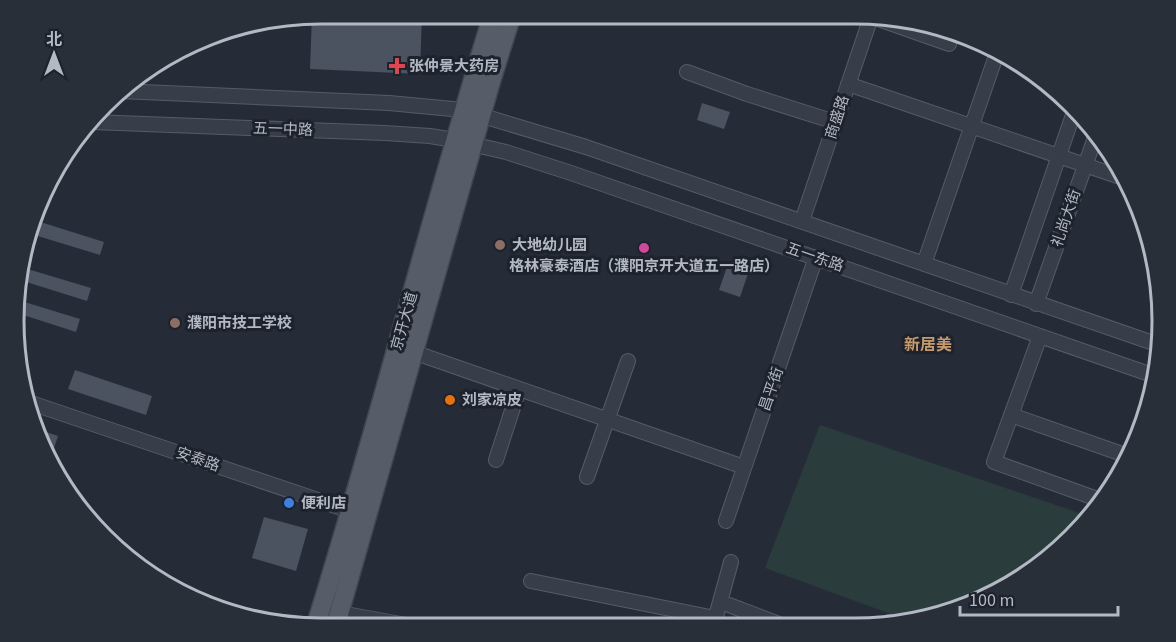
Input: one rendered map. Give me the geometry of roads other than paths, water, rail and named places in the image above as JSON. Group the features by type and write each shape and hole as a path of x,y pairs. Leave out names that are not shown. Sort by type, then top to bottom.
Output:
{"main road":[{"name":"京开大道","path":"338,618 358,513 454,140 490,24"},
{"name":"京开大道","path":"319,618 358,513 413,352 509,24"}],"street":[{"name":"商盛路","path":"802,221 866,25"},
{"path":"908,29 949,44"},
{"path":"924,264 995,59"},
{"path":"687,72 835,122"},
{"path":"848,84 1113,175"},
{"name":"五一中路","path":"131,92 388,103 463,110 482,115"},
{"name":"五一东路","path":"482,115 576,144 1151,342"},
{"path":"1011,295 1072,118"},
{"name":"五一中路","path":"103,119 385,133 430,136 473,144"},
{"name":"礼尚大街","path":"1036,304 1093,143"},
{"name":"五一东路","path":"473,144 571,172 1147,373"},
{"name":"昌平街","path":"726,521 816,257"},
{"path":"1040,336 994,462 1094,498"},
{"path":"413,352 744,468"},
{"path":"587,477 628,361"},
{"path":"495,460 519,389"},
{"name":"安泰路","path":"36,405 358,513"},
{"path":"1011,416 1120,453"},
{"path":"715,618 731,562"},
{"path":"531,581 696,618"},
{"path":"729,605 763,618"}],"place":[{"name":"张仲景大药房","path":"397,66"},
{"name":"大地幼儿园","path":"500,245"},
{"name":"格林豪泰酒店（濮阳京开大道五一路店）","path":"644,248"},
{"name":"濮阳市技工学校","path":"175,323"},
{"name":"刘家凉皮","path":"450,400"},
{"name":"便利店","path":"289,503"}],"district":[{"name":"新居美","path":"928,344"}]}
